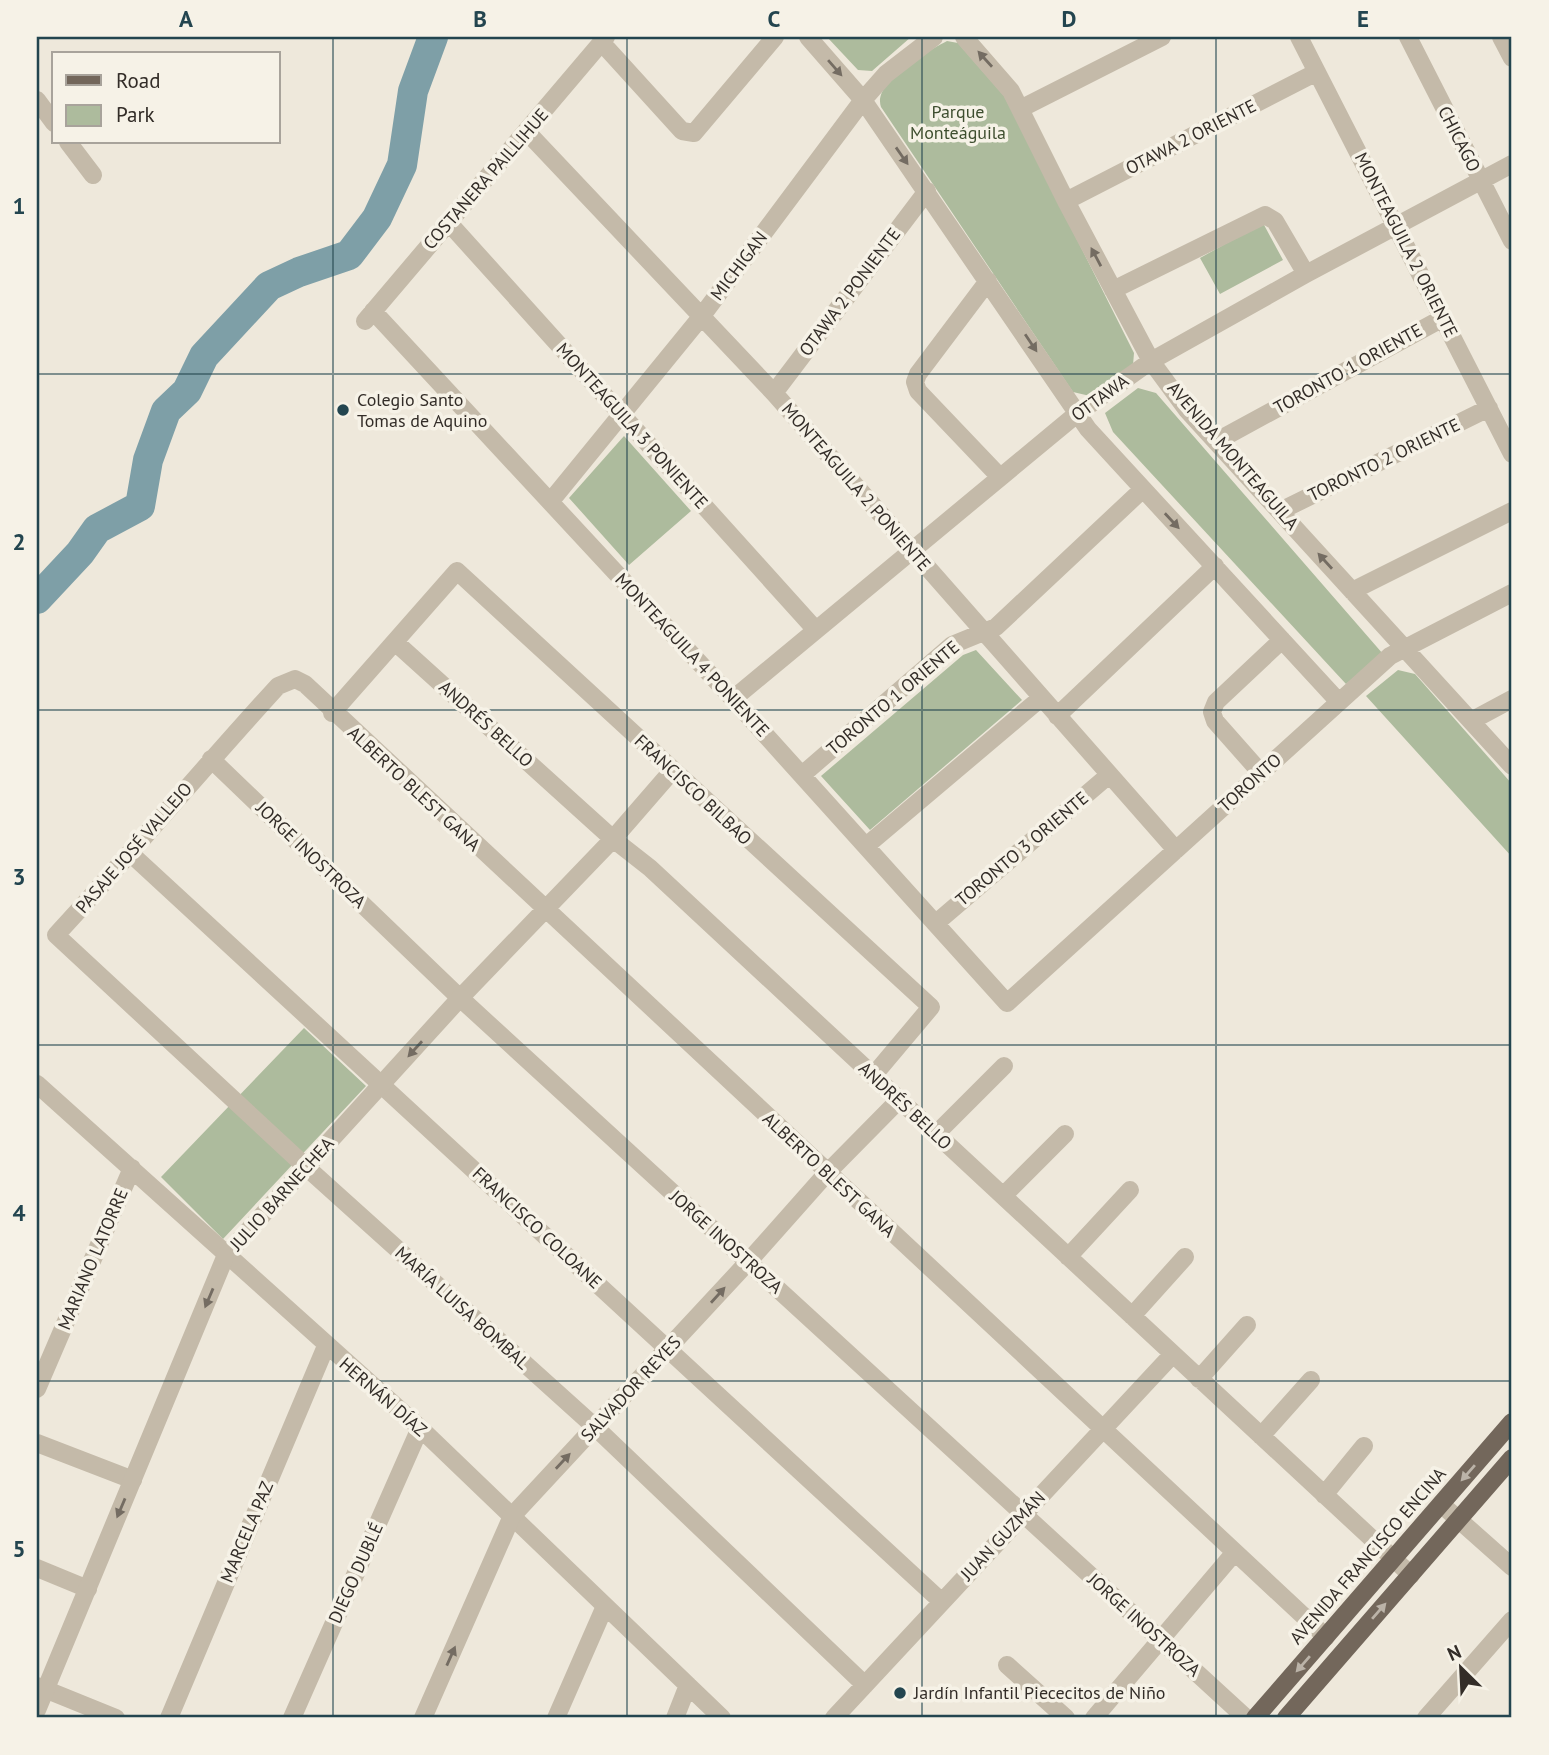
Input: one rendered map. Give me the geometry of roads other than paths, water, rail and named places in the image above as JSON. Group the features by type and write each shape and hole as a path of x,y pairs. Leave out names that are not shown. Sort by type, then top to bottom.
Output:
{"main road":[{"name":"AVENIDA FRANCISCO ENCINA","path":"1255,1718 1512,1422"},
{"path":"1286,1718 1512,1458"}],"street":[{"path":"604,40 682,131 694,132 775,37"},
{"path":"808,37 863,100 1088,429 1339,702"},
{"name":"MICHIGAN","path":"550,502 701,317 863,100 886,74 934,37"},
{"name":"AVENIDA MONTEAGUILA","path":"964,37 1006,85 1020,109 1151,361 1188,410 1512,766"},
{"path":"1020,109 1161,37"},
{"name":"MONTEAGUILA 2 ORIENTE","path":"1298,37 1512,454"},
{"name":"CHICAGO","path":"1408,37 1512,241"},
{"path":"1501,37 1512,58"},
{"name":"COSTANERA PAILLIHUE","path":"369,316 604,40"},
{"name":"OTAWA 2 ORIENTE","path":"1066,201 1317,72"},
{"path":"37,100 52,120"},
{"name":"MONTEAGUILA 2 PONIENTE","path":"527,132 774,393 909,550 1176,850"},
{"path":"70,144 93,175"},
{"name":"OTTAWA","path":"733,699 1077,412 1151,361 1306,274 1512,164"},
{"name":"OTAWA 2 PONIENTE","path":"774,393 927,191"},
{"path":"1113,290 1265,215 1276,221 1306,274"},
{"name":"MONTEAGUILA 3 PONIENTE","path":"449,223 815,629"},
{"path":"988,281 915,382 918,391 999,476"},
{"name":"MONTEAGUILA 4 PONIENTE","path":"369,316 550,502 733,699 1007,1003"},
{"name":"TORONTO 1 ORIENTE","path":"1217,441 1443,318"},
{"name":"TORONTO 2 ORIENTE","path":"1280,511 1489,408"},
{"name":"TORONTO 1 ORIENTE","path":"802,775 952,645 996,627 1143,489"},
{"path":"1352,591 1512,511"},
{"path":"1057,716 1214,566"},
{"name":"FRANCISCO BILBAO","path":"395,642 457,571 931,1007 873,1076"},
{"name":"TORONTO","path":"1007,1003 1339,702 1403,648 1512,593"},
{"path":"1261,774 1215,721 1212,712 1216,702 1282,640"},
{"path":"332,713 395,642"},
{"name":"ANDRÉS BELLO","path":"395,642 613,839 650,868 1411,1575"},
{"name":"ALBERTO BLEST GANA","path":"211,759 278,686 295,678 305,684 332,713 1326,1637"},
{"path":"866,846 1041,698"},
{"path":"1471,721 1512,699"},
{"name":"PASAJE JOSÉ VALLEJO","path":"56,935 131,854 211,759"},
{"name":"JORGE INOSTROZA","path":"211,759 460,998 1246,1718"},
{"name":"JULIO BARNECHEA","path":"37,1710 41,1688 88,1589 226,1255 460,998 613,839 672,771"},
{"name":"TORONTO 3 ORIENTE","path":"936,923 1109,775"},
{"name":"FRANCISCO COLOANE","path":"131,854 942,1602"},
{"name":"MARÍA LUISA BOMBAL","path":"56,935 305,1166 595,1427 865,1685"},
{"path":"936,1134 1004,1066"},
{"name":"HERNÁN DÍAZ","path":"37,1084 420,1428 722,1718"},
{"name":"SALVADOR REYES","path":"423,1718 512,1516 669,1350 827,1173 899,1100"},
{"path":"1003,1196 1065,1134"},
{"name":"MARIANO LATORRE","path":"37,1390 132,1168"},
{"path":"1068,1257 1130,1190"},
{"path":"1132,1316 1185,1257"},
{"path":"1199,1378 1247,1325"},
{"name":"MARCELA PAZ","path":"169,1718 326,1346"},
{"name":"JUAN GUZMÁN","path":"834,1718 1173,1354"},
{"path":"1261,1436 1311,1380"},
{"name":"DIEGO DUBLÉ","path":"292,1718 420,1428"},
{"path":"37,1443 133,1480"},
{"path":"1324,1495 1364,1446"},
{"path":"1441,1504 1512,1567"},
{"path":"1094,1718 1235,1552"},
{"path":"37,1568 88,1589"},
{"path":"556,1718 605,1606"},
{"path":"1426,1718 1512,1619"},
{"path":"1007,1665 1066,1718"},
{"path":"675,1718 688,1685"},
{"path":"41,1688 116,1718"}],"waterway":[{"path":"37,599 80,553 97,529 140,506 148,460 166,411 187,391 204,356 269,286 299,272 349,255 377,218 402,165 413,91 433,37"}],"place":[{"name":"Colegio Santo Tomas de Aquino","path":"343,410"},
{"name":"Jardín Infantil Piececitos de Niño","path":"900,1693"}],"park label":[{"name":"Parque Monteáguila","path":"958,122"}]}
